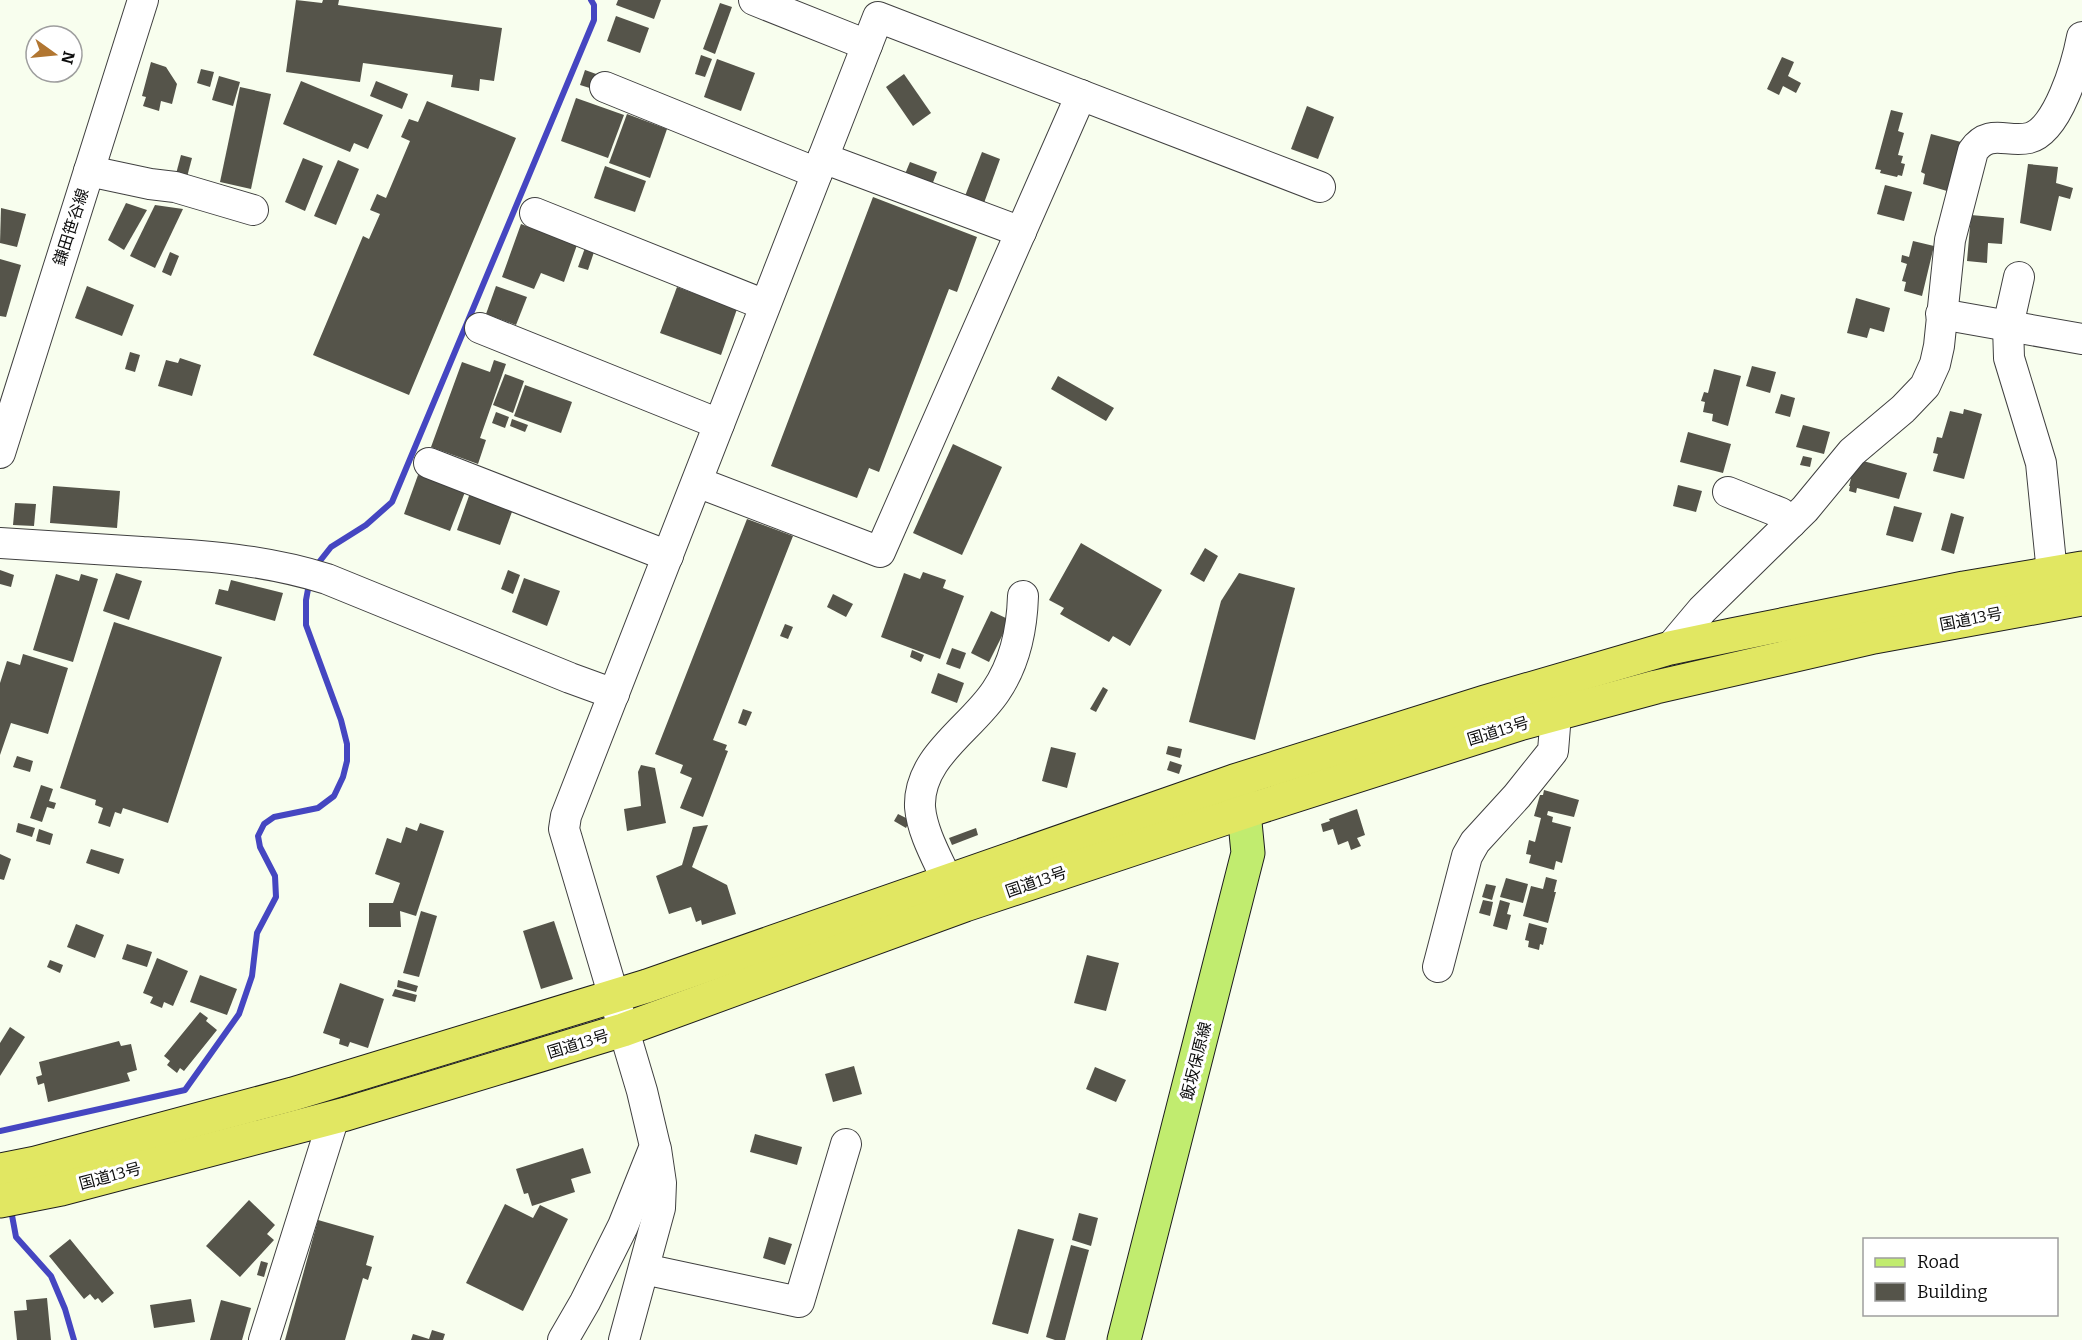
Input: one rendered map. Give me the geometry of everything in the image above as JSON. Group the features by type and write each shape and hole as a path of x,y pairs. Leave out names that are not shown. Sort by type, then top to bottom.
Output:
{"highway":[{"name":"国道13号","path":"0,1170 36,1163 293,1094 615,995 1234,781 1485,702 1670,648 1952,590 2067,570"},
{"name":"国道13号","path":"0,1201 61,1189 334,1117 623,1030 965,905 1244,812 1556,714 1656,687 1874,638 2082,599"}],"main road":[{"name":"飯坂保原線","path":"1124,1340 1248,853 1244,812 1234,781"}],"street":[{"name":"鎌田笹谷線","path":"0,453 143,0"},
{"path":"754,0 867,45"},
{"path":"624,1340 660,1208 661,1183 642,1091 564,828 566,816 878,17 1320,187"},
{"path":"1670,648 1702,610 1805,509 1851,452 1903,409 1924,386 1935,364 1939,346 1950,240 1973,152 1979,143 1987,139 2029,138 2045,128 2066,91 2082,37"},
{"path":"605,87 820,166 1021,232"},
{"path":"697,482 880,552 1081,95"},
{"path":"89,171 175,187 253,210"},
{"path":"534,213 765,305"},
{"path":"2019,277 2008,326 2009,358 2041,463 2067,570"},
{"path":"1941,314 2082,339"},
{"path":"480,328 719,424"},
{"path":"429,463 668,556"},
{"path":"1728,492 1780,513 1791,523"},
{"path":"0,543 212,556 249,560 313,574 614,694"},
{"path":"947,880 924,827 920,807 925,775 996,692 1010,665 1023,620 1023,596"},
{"path":"1438,967 1467,856 1475,842 1517,796 1553,751 1556,714"},
{"path":"264,1340 334,1117"},
{"path":"644,1269 799,1302 846,1144"},
{"path":"563,1340 623,1226 655,1146"}],"building":[{"path":"296,0 322,3 323,0 339,0 338,5 502,28 494,81 480,79 479,91 451,87 453,75 363,63 360,82 286,72"},
{"path":"618,0 661,0 654,19 616,5"},
{"path":"720,3 732,7 715,54 703,49"},
{"path":"616,16 649,28 640,53 607,41"},
{"path":"701,55 712,59 705,77 695,74"},
{"path":"1782,57 1794,62 1788,76 1801,83 1796,93 1783,86 1779,95 1767,89"},
{"path":"717,59 755,73 741,111 704,97"},
{"path":"151,62 166,67 177,84 172,104 161,101 159,111 143,106 146,97 142,96"},
{"path":"201,69 214,72 210,87 197,83"},
{"path":"585,70 599,75 593,89 580,85"},
{"path":"904,74 931,113 913,126 886,87"},
{"path":"219,76 240,82 233,106 212,100"},
{"path":"301,81 383,115 368,149 354,143 350,152 283,124"},
{"path":"376,81 408,94 402,109 370,96"},
{"path":"240,87 271,94 251,189 220,182"},
{"path":"576,98 624,115 608,158 561,141"},
{"path":"427,101 516,138 409,395 313,355 363,236 369,239 380,214 370,210 377,194 386,198 410,141 401,137 409,119 418,122"},
{"path":"1307,106 1334,117 1318,159 1291,149"},
{"path":"1891,110 1903,113 1898,131 1904,133 1898,155 1903,156 1901,163 1905,164 1902,176 1897,177 1880,173 1881,170 1875,169"},
{"path":"627,114 667,129 650,178 609,163"},
{"path":"1931,134 1961,142 1952,185 1949,184 1947,191 1923,184 1925,174 1921,172"},
{"path":"982,152 1000,159 984,203 965,196"},
{"path":"181,155 192,158 187,177 176,174"},
{"path":"303,158 323,166 305,211 285,202"},
{"path":"338,160 359,169 336,225 314,216"},
{"path":"910,162 937,172 932,185 905,174"},
{"path":"2028,164 2058,167 2056,183 2073,188 2070,199 2059,196 2051,231 2020,223"},
{"path":"605,166 646,181 635,212 594,198"},
{"path":"1885,185 1912,192 1904,221 1877,214"},
{"path":"873,197 977,237 957,292 949,289 879,472 869,468 857,498 771,466"},
{"path":"126,203 147,210 124,250 108,240"},
{"path":"155,205 183,209 155,268 130,256"},
{"path":"1,208 26,214 17,247 0,243"},
{"path":"1971,215 2004,218 2002,244 1988,243 1987,263 1967,261"},
{"path":"521,224 577,245 564,282 541,273 534,289 502,277"},
{"path":"1913,241 1934,246 1922,296 1904,291 1906,282 1902,281 1907,264 1901,262 1902,255 1909,257"},
{"path":"585,248 594,252 588,270 578,267"},
{"path":"170,252 179,256 171,276 162,272"},
{"path":"0,259 21,265 6,317 0,316"},
{"path":"87,286 134,305 122,336 75,318"},
{"path":"496,286 527,297 516,325 486,314"},
{"path":"677,287 737,309 721,355 660,333"},
{"path":"1856,298 1890,308 1884,332 1870,328 1867,338 1847,333"},
{"path":"130,352 140,355 135,372 125,369"},
{"path":"180,358 201,365 192,396 158,386 166,360 178,363"},
{"path":"494,360 506,364 480,438 486,440 478,464 431,447 462,362 490,372"},
{"path":"1752,366 1776,372 1770,393 1746,386"},
{"path":"1714,369 1741,376 1728,426 1712,421 1713,414 1703,412 1705,402 1701,401 1704,392 1708,393"},
{"path":"505,374 524,381 513,413 493,405"},
{"path":"1058,376 1114,408 1106,421 1051,389"},
{"path":"525,385 572,402 561,433 514,416"},
{"path":"1781,394 1795,398 1790,417 1775,413"},
{"path":"1964,409 1982,414 1964,479 1933,471 1938,454 1933,453 1937,437 1942,438 1950,411 1963,414"},
{"path":"496,412 509,417 505,428 492,423"},
{"path":"512,419 528,425 525,432 510,426"},
{"path":"1803,425 1830,432 1824,454 1796,447"},
{"path":"1688,432 1731,444 1723,473 1680,462"},
{"path":"953,444 1002,467 962,555 913,533"},
{"path":"1803,456 1812,458 1810,467 1800,465"},
{"path":"1856,459 1907,473 1899,499 1857,488 1856,493 1849,491"},
{"path":"418,475 465,492 450,531 404,514"},
{"path":"1678,485 1702,491 1696,512 1673,506"},
{"path":"53,486 120,491 117,528 50,523"},
{"path":"470,493 513,509 500,545 457,530"},
{"path":"15,503 36,504 34,526 13,525"},
{"path":"1894,506 1922,513 1913,542 1886,535"},
{"path":"1951,513 1964,517 1954,554 1941,550"},
{"path":"747,519 793,536 713,740 727,745 725,750 728,751 703,817 680,808 692,778 680,773 683,765 655,754"},
{"path":"1081,543 1162,590 1130,646 1113,636 1109,642 1060,614 1064,608 1049,600"},
{"path":"1205,548 1218,556 1204,582 1190,574"},
{"path":"0,570 14,575 11,587 0,584"},
{"path":"508,570 520,575 513,594 501,589"},
{"path":"923,572 946,580 943,588 964,596 940,659 881,637 904,573 920,579"},
{"path":"116,573 142,581 129,620 103,611"},
{"path":"1239,573 1295,588 1255,740 1189,722 1221,601"},
{"path":"56,574 79,581 81,574 98,579 73,662 33,650"},
{"path":"524,578 560,591 547,626 512,612"},
{"path":"231,580 283,593 275,621 215,604 219,589 228,591"},
{"path":"833,594 853,604 846,617 827,607"},
{"path":"991,611 1010,620 989,662 971,653"},
{"path":"114,622 222,657 168,823 123,808 121,814 115,812 110,827 98,823 103,808 95,805 96,800 60,788"},
{"path":"785,624 793,627 788,639 780,636"},
{"path":"952,648 966,653 960,669 946,664"},
{"path":"912,650 924,655 921,662 910,657"},
{"path":"23,654 68,668 48,734 11,723 0,755 0,683 7,661 20,665"},
{"path":"938,673 964,683 957,703 931,693"},
{"path":"1103,687 1108,690 1096,712 1090,709"},
{"path":"743,709 752,712 746,726 738,723"},
{"path":"1168,746 1182,749 1180,758 1166,754"},
{"path":"1051,747 1076,753 1067,788 1042,781"},
{"path":"17,756 33,761 30,772 13,767"},
{"path":"1170,761 1182,765 1179,774 1167,770"},
{"path":"641,765 655,768 666,823 627,831 624,809 641,806 638,772"},
{"path":"41,785 53,789 49,801 56,803 54,809 47,807 42,822 30,818"},
{"path":"1544,790 1579,800 1574,817 1548,811 1547,815 1553,817 1552,822 1571,827 1562,863 1556,861 1554,870 1529,863 1531,855 1526,854 1529,840 1535,842 1541,818 1534,816 1540,795 1543,795"},
{"path":"1357,809 1365,835 1357,838 1361,846 1351,850 1348,841 1338,845 1333,829 1323,832 1321,824"},
{"path":"898,814 910,820 906,828 894,821"},
{"path":"18,823 35,828 32,837 16,832"},
{"path":"420,823 444,831 416,916 400,911 401,927 369,927 369,903 393,903 400,883 375,874 387,838 401,843 406,827 417,831"},
{"path":"708,825 692,867 727,885 736,914 702,925 701,920 696,922 691,907 669,914 656,876 682,865 693,827"},
{"path":"976,828 978,835 952,845 949,838"},
{"path":"39,829 53,834 50,845 36,841"},
{"path":"91,849 124,859 119,874 86,863"},
{"path":"0,854 11,859 4,880 0,879"},
{"path":"1546,877 1557,880 1548,923 1523,916 1531,886 1543,889"},
{"path":"1506,878 1528,884 1523,903 1500,897"},
{"path":"1486,884 1496,886 1492,900 1482,897"},
{"path":"1483,900 1493,902 1490,916 1479,913"},
{"path":"1500,900 1510,903 1507,914 1511,915 1507,930 1493,926"},
{"path":"421,911 437,916 419,977 403,973"},
{"path":"554,921 573,979 541,989 523,931"},
{"path":"1529,923 1547,928 1543,945 1540,944 1539,950 1528,947 1529,941 1525,940"},
{"path":"76,924 104,935 95,958 67,947"},
{"path":"127,944 152,952 147,967 122,959"},
{"path":"1087,955 1119,963 1106,1011 1074,1003"},
{"path":"157,958 188,971 173,1006 164,1002 162,1008 150,1003 153,997 143,993"},
{"path":"50,960 63,965 60,973 47,967"},
{"path":"200,975 237,989 227,1015 190,1002"},
{"path":"398,980 418,986 416,992 397,987"},
{"path":"340,983 384,999 368,1048 350,1042 348,1047 339,1044 340,1039 323,1033"},
{"path":"395,989 417,995 415,1002 392,996"},
{"path":"200,1012 208,1018 206,1021 217,1030 184,1071 180,1068 177,1073 167,1065 170,1061 164,1056"},
{"path":"10,1027 25,1037 0,1076 0,1043"},
{"path":"119,1041 121,1046 131,1044 137,1070 127,1073 130,1081 48,1102 44,1083 38,1085 36,1077 42,1075 39,1062"},
{"path":"854,1066 862,1094 833,1102 825,1074"},
{"path":"1095,1067 1126,1080 1116,1102 1086,1089"},
{"path":"755,1134 802,1147 797,1165 750,1152"},
{"path":"583,1148 591,1173 571,1179 575,1192 532,1206 528,1193 524,1194 516,1169"},
{"path":"249,1200 275,1225 267,1234 274,1240 240,1277 206,1246"},
{"path":"505,1204 533,1218 540,1205 568,1219 523,1311 466,1283"},
{"path":"1079,1213 1098,1218 1091,1246 1072,1240"},
{"path":"318,1220 374,1236 366,1265 372,1267 368,1280 363,1278 345,1340 285,1340"},
{"path":"1018,1229 1054,1239 1028,1334 992,1324"},
{"path":"769,1237 792,1244 785,1265 763,1258"},
{"path":"70,1239 114,1293 102,1303 90,1294 84,1299 49,1256"},
{"path":"1071,1245 1089,1250 1065,1340 1055,1340 1046,1337"},
{"path":"261,1261 268,1263 264,1277 257,1275"},
{"path":"47,1298 51,1340 17,1340 14,1311 27,1310 26,1300"},
{"path":"191,1299 195,1322 154,1328 150,1305"},
{"path":"221,1300 251,1308 242,1340 210,1340"},
{"path":"432,1330 445,1334 443,1340 411,1340 413,1334 429,1339"}],"waterway":[{"path":"316,566 331,547 366,525 392,502 594,20 594,5 591,0"},
{"path":"0,1131 185,1090 239,1014 252,976 257,933 276,897 275,876 260,847 258,836 264,824 274,817 318,808 334,796 343,777 347,761 347,744 341,720 306,625 306,600 309,584"},
{"path":"11,1210 16,1237 51,1276 65,1309 74,1340"}]}
